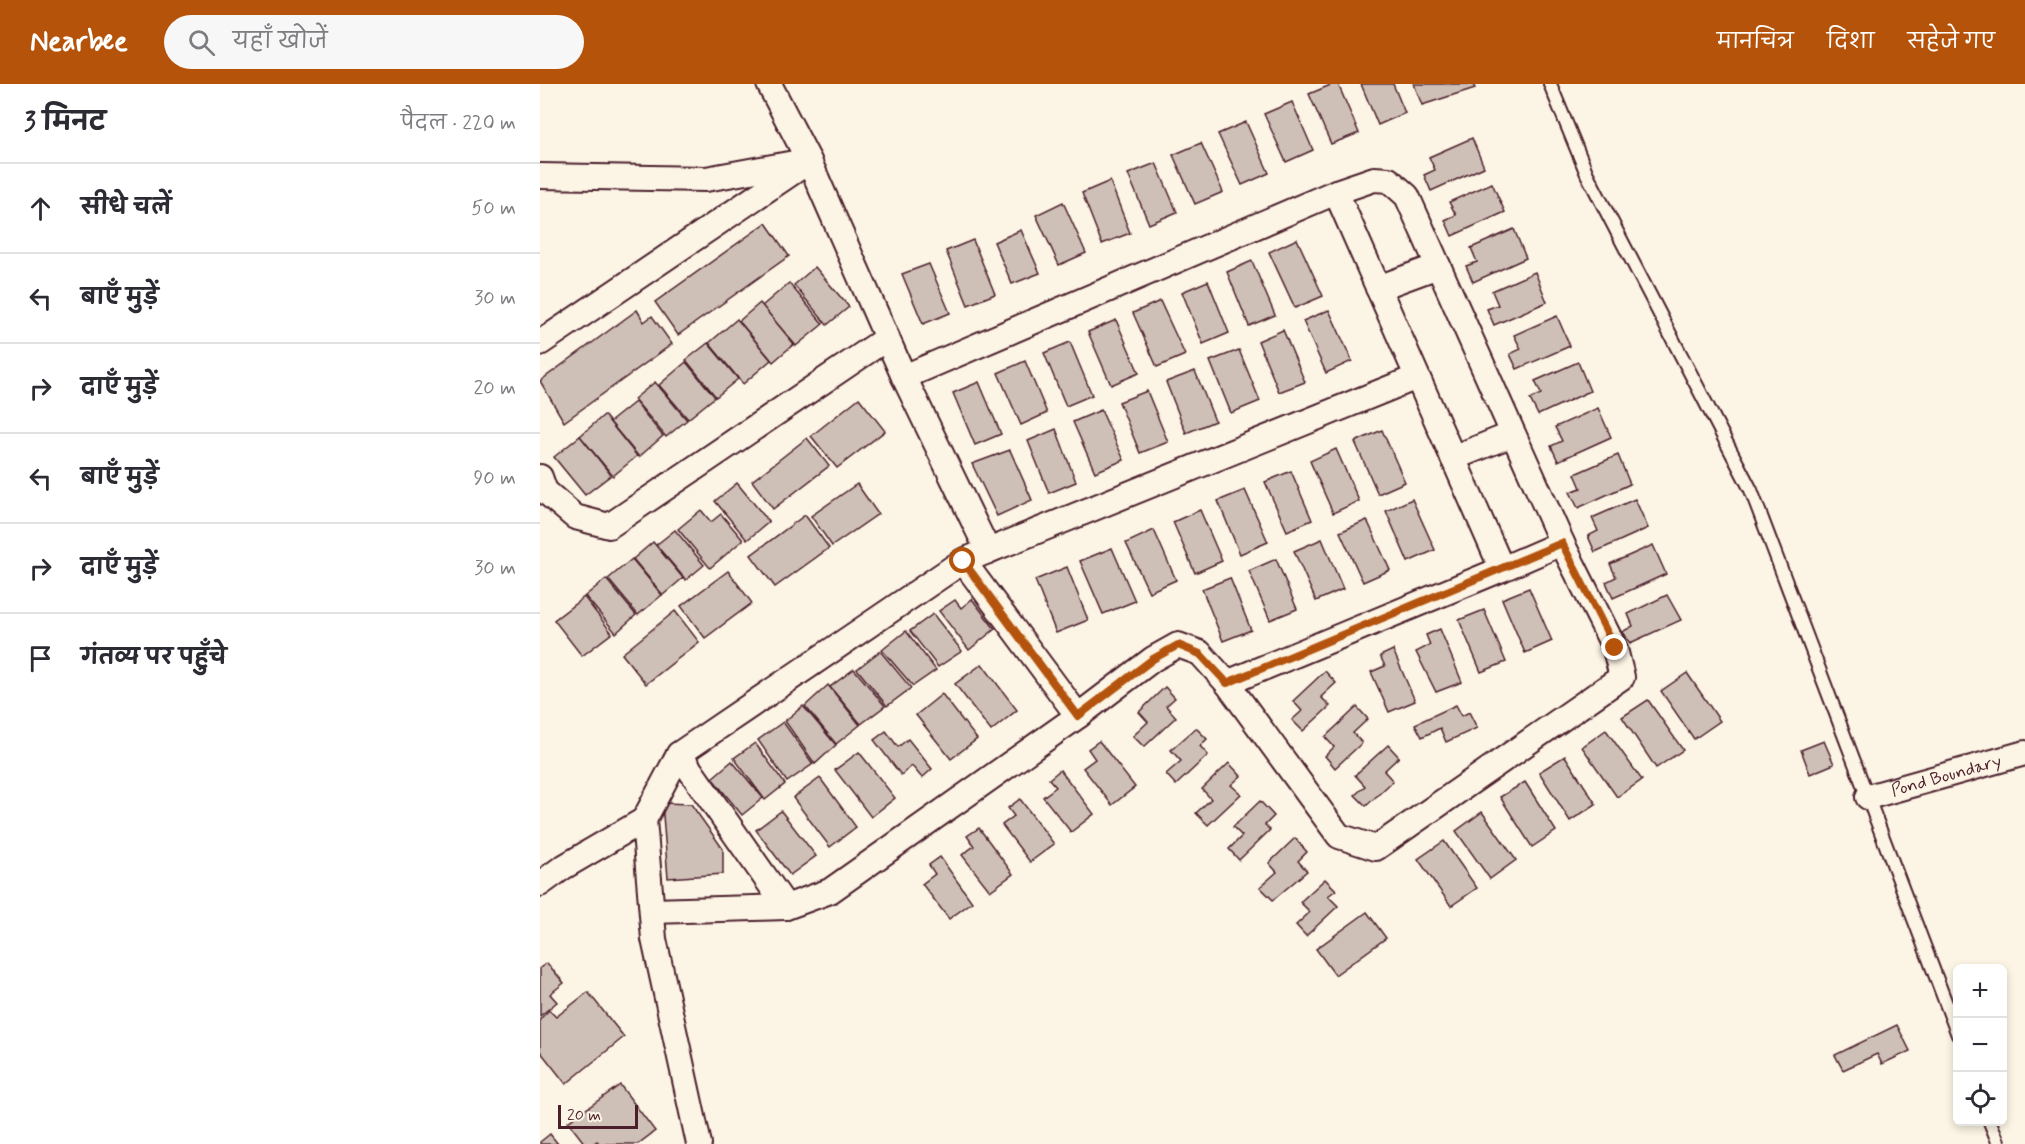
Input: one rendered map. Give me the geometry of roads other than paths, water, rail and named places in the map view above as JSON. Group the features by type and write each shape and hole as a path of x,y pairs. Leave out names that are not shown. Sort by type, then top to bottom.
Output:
{"street":[{"path":"769,84 809,161 904,376 988,551"},
{"path":"540,176 706,179 809,161"},
{"path":"540,343 809,161"},
{"path":"652,911 786,907 830,891 1078,716 1153,659 1178,645 1200,654 1227,683 1339,836 1376,848 1622,677 1615,648 1562,543 1407,196 1389,180 1374,179 1336,192 904,376"},
{"path":"1336,192 1502,569"},
{"path":"1378,288 1438,266"},
{"path":"540,477 545,491 574,518 609,526 887,338"},
{"path":"540,884 562,868 644,820 679,754 963,561 1417,377"},
{"path":"1453,458 1513,434"},
{"path":"1227,683 1562,543"},
{"path":"963,561 1078,716"},
{"name":"Pond Boundary","path":"1868,797 2025,753"},
{"path":"679,754 786,907"},
{"path":"644,820 654,939 699,1144"}],"lane":[{"path":"1550,84 1587,174 1751,490 1953,1022"},
{"path":"1992,1126 1999,1144"}]}
